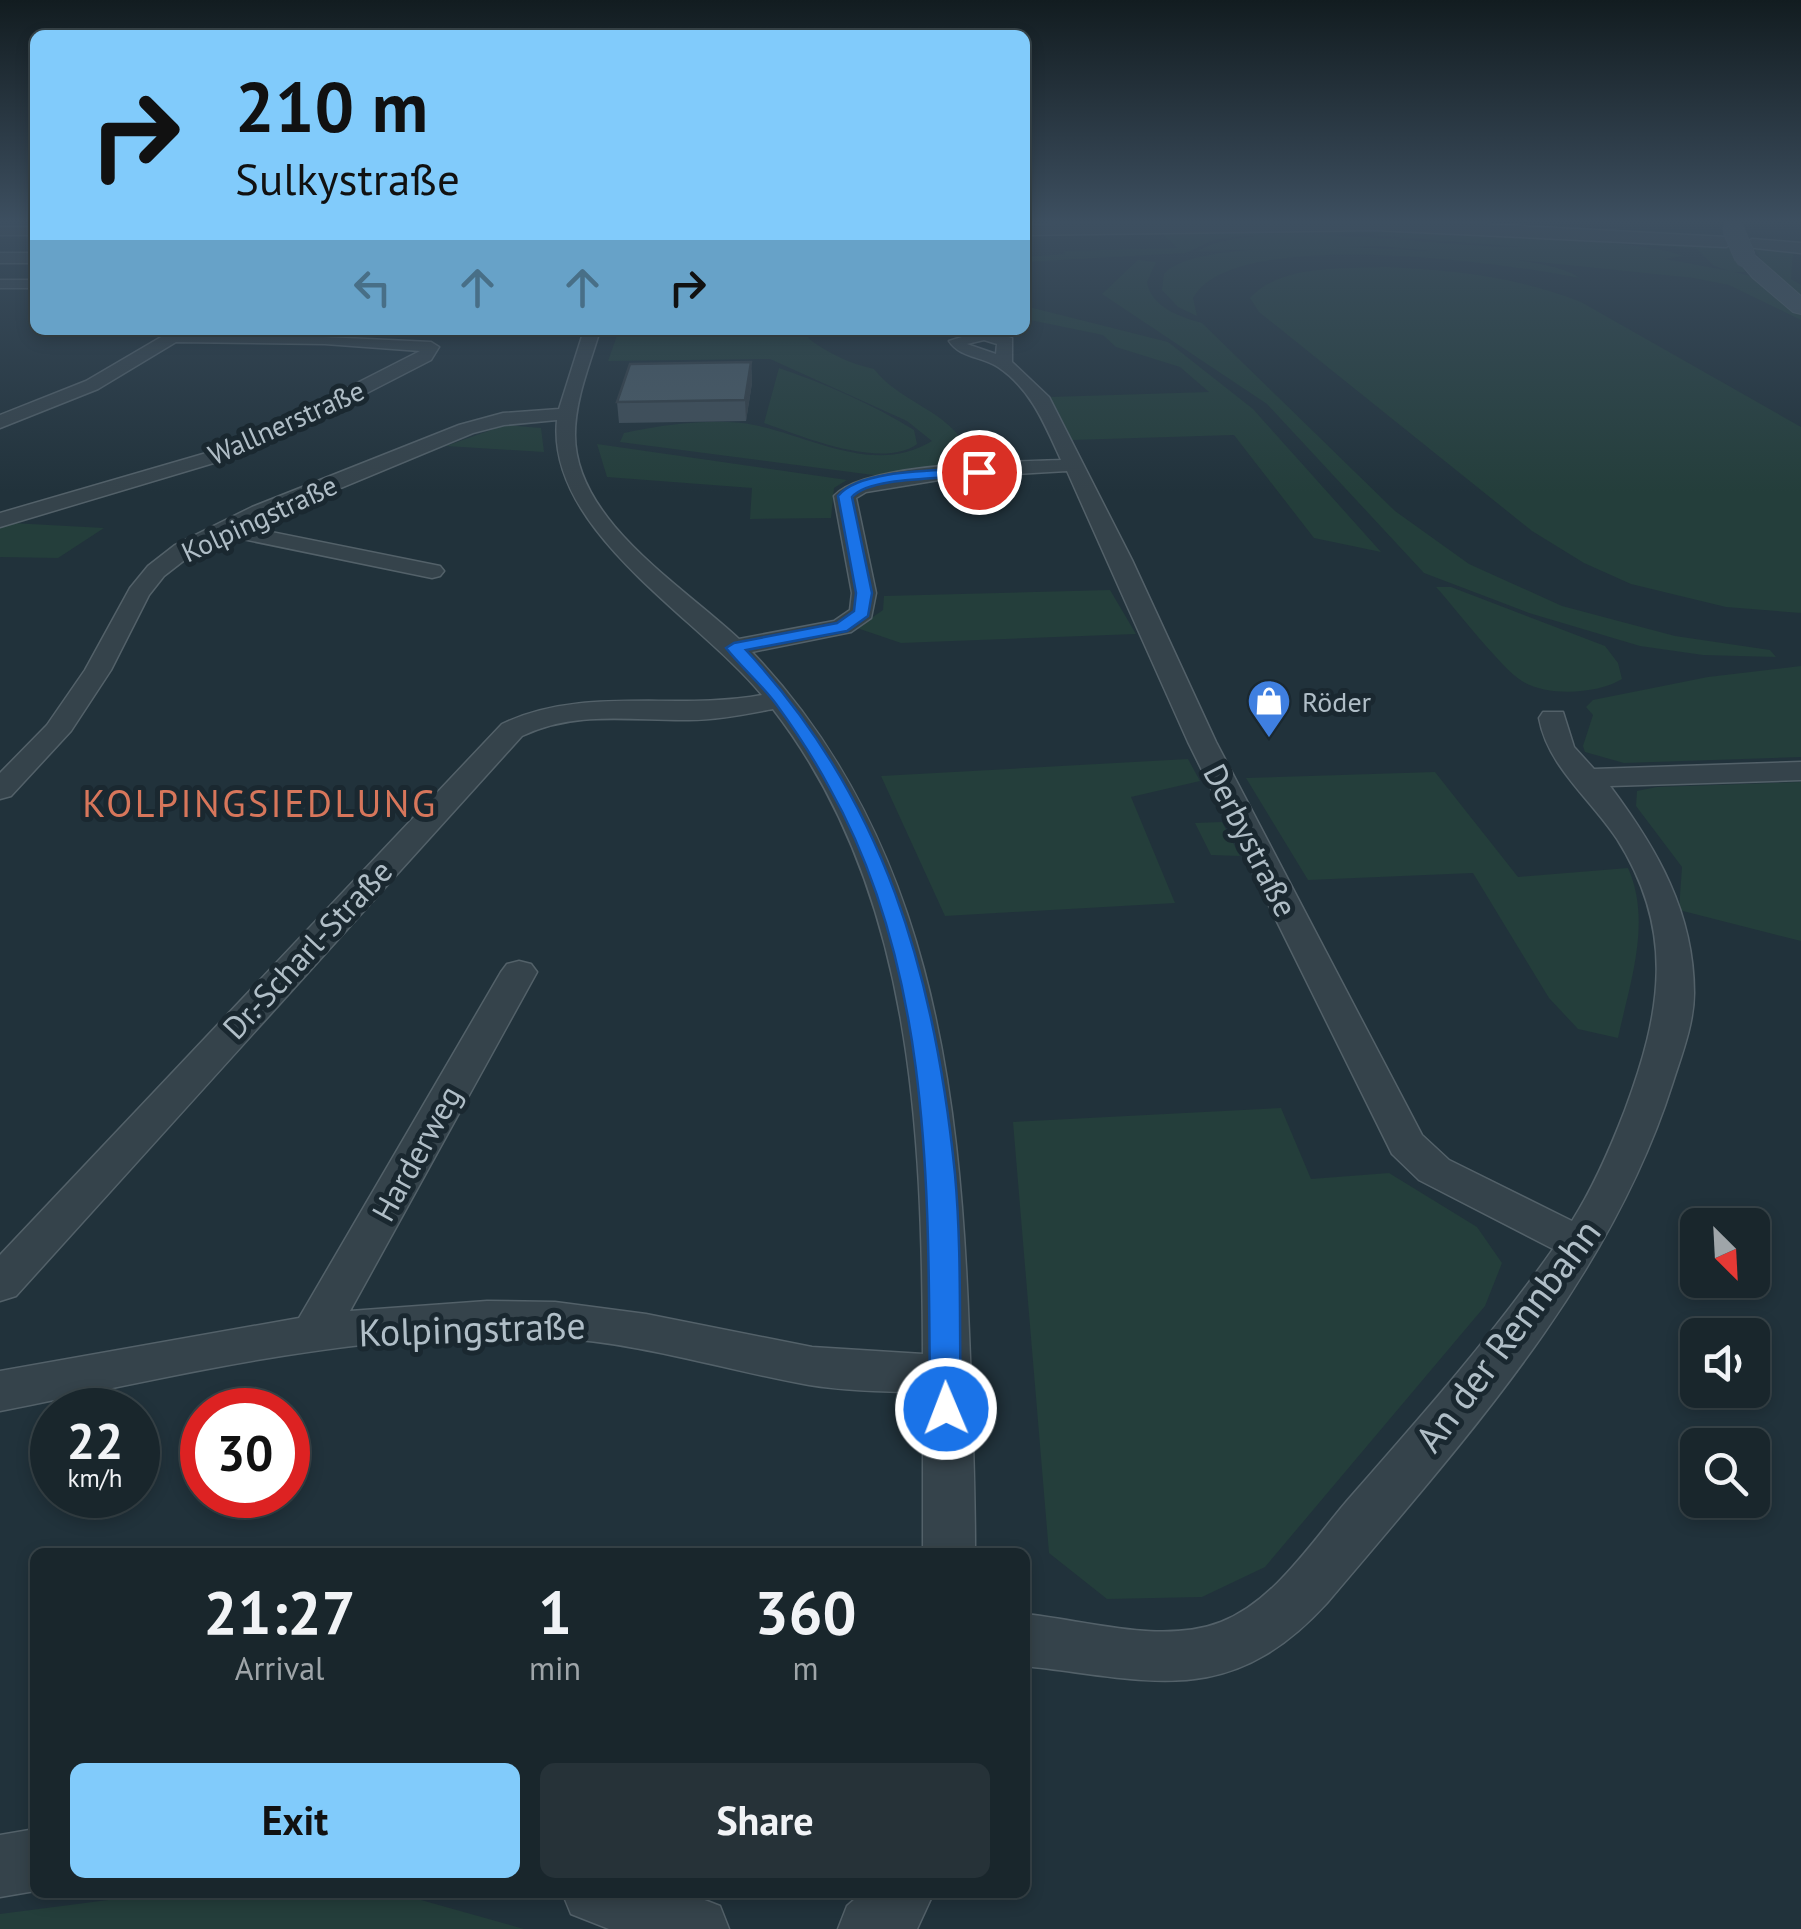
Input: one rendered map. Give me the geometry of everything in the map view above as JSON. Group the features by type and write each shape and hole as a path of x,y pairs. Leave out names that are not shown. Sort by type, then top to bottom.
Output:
{"street":[{"path":"0,422 92,385 178,335"},
{"name":"Wallnerstraße","path":"0,520 210,458 319,410 425,356 431,347 209,335"},
{"path":"590,335 566,414 567,456 594,514 782,699 821,757 858,826 913,977 942,1175 950,1548"},
{"name":"Derbystraße","path":"1004,363 1040,397 1202,742 1406,1144 1434,1170 1578,1243"},
{"name":"Kolpingstraße","path":"0,790 58,731 146,582 183,550 224,529 466,429 504,419 566,414"},
{"path":"734,648 842,627 862,612 864,593 845,496 852,488 884,480 1073,464"},
{"path":"224,529 432,570"},
{"name":"Dr.-Scharl-Straße","path":"0,1284 512,730 538,717 580,710 708,711 782,699"},
{"name":"An der Rennbahn","path":"1030,1641 1114,1652 1213,1652 1242,1640 1272,1620 1422,1450 1505,1347 1607,1200 1628,1157 1676,999 1664,894 1641,850 1560,747 1553,718"},
{"path":"1588,778 1801,772"},
{"name":"Harderweg","path":"314,1334 518,972"},
{"name":"Kolpingstraße","path":"0,1391 314,1334 552,1320 675,1336 793,1363 853,1371 944,1373"},
{"path":"0,1866 30,1861"},
{"path":"610,1898 697,1929"},
{"path":"870,1929 900,1898"}],"green space":[{"path":"1030,312 1049,312 1168,342 1253,409 1381,552 1314,538 1234,435 1072,440 1050,397 1209,392 1180,367 1116,347 1103,335 1030,320"},
{"path":"1129,312 1173,312 1202,323 1395,511 1469,564 1562,606 1675,636 1770,650 1776,657 1703,655 1640,646 1529,613 1424,573 1267,404"},
{"path":"1259,312 1599,312 1801,427 1801,613 1726,607 1631,584 1584,563 1532,531"},
{"path":"1785,312 1800,312 1801,320"},
{"path":"617,335 812,335 808,338 840,357 874,369 963,441 952,457 930,473 881,476 620,442 624,433 638,430 724,422 754,425 866,454 910,451 932,441 907,421 770,359 608,361"},
{"path":"779,368 848,395 898,421 914,430 917,444 884,454 863,452 764,423"},
{"path":"505,425 541,428 544,452 446,446"},
{"path":"597,444 847,480 834,488 831,518 750,519 752,488 607,477"},
{"path":"12,523 104,528 58,558 0,557 0,527"},
{"path":"1436,587 1451,587 1605,646 1618,663 1622,679 1600,688 1572,692 1532,686 1513,674"},
{"path":"1110,590 1136,634 901,643 857,628 883,610 884,596"},
{"path":"1801,666 1801,757 1624,763 1585,752 1583,746 1593,715 1586,707 1593,700 1708,677"},
{"path":"1188,759 1200,781 1131,797 1175,903 945,916 881,776"},
{"path":"1435,772 1518,877 1628,868 1635,889 1639,931 1618,1038 1578,1029 1549,998 1473,873 1308,880 1246,778"},
{"path":"1801,782 1801,941 1679,910 1682,867 1636,806 1637,791"},
{"path":"1222,822 1240,856 1211,855 1195,823"},
{"path":"1281,1108 1311,1179 1389,1173 1477,1227 1502,1263 1485,1306 1265,1567 1202,1597 1107,1599 1049,1553 1013,1122"},
{"path":"124,1898 414,1898 524,1929 0,1929 0,1914"}],"building":[{"path":"751,362 745,400 617,402 630,364"}],"place":[{"name":"Röder","path":"1269,739"}],"district":[{"name":"KOLPINGSIEDLUNG","path":"260,802"}],"route":[{"path":"946,1409 942,1175 913,977 881,882 840,789 782,699 734,648 842,627 862,612 864,593 845,496 852,488 884,480 979,472"}]}
